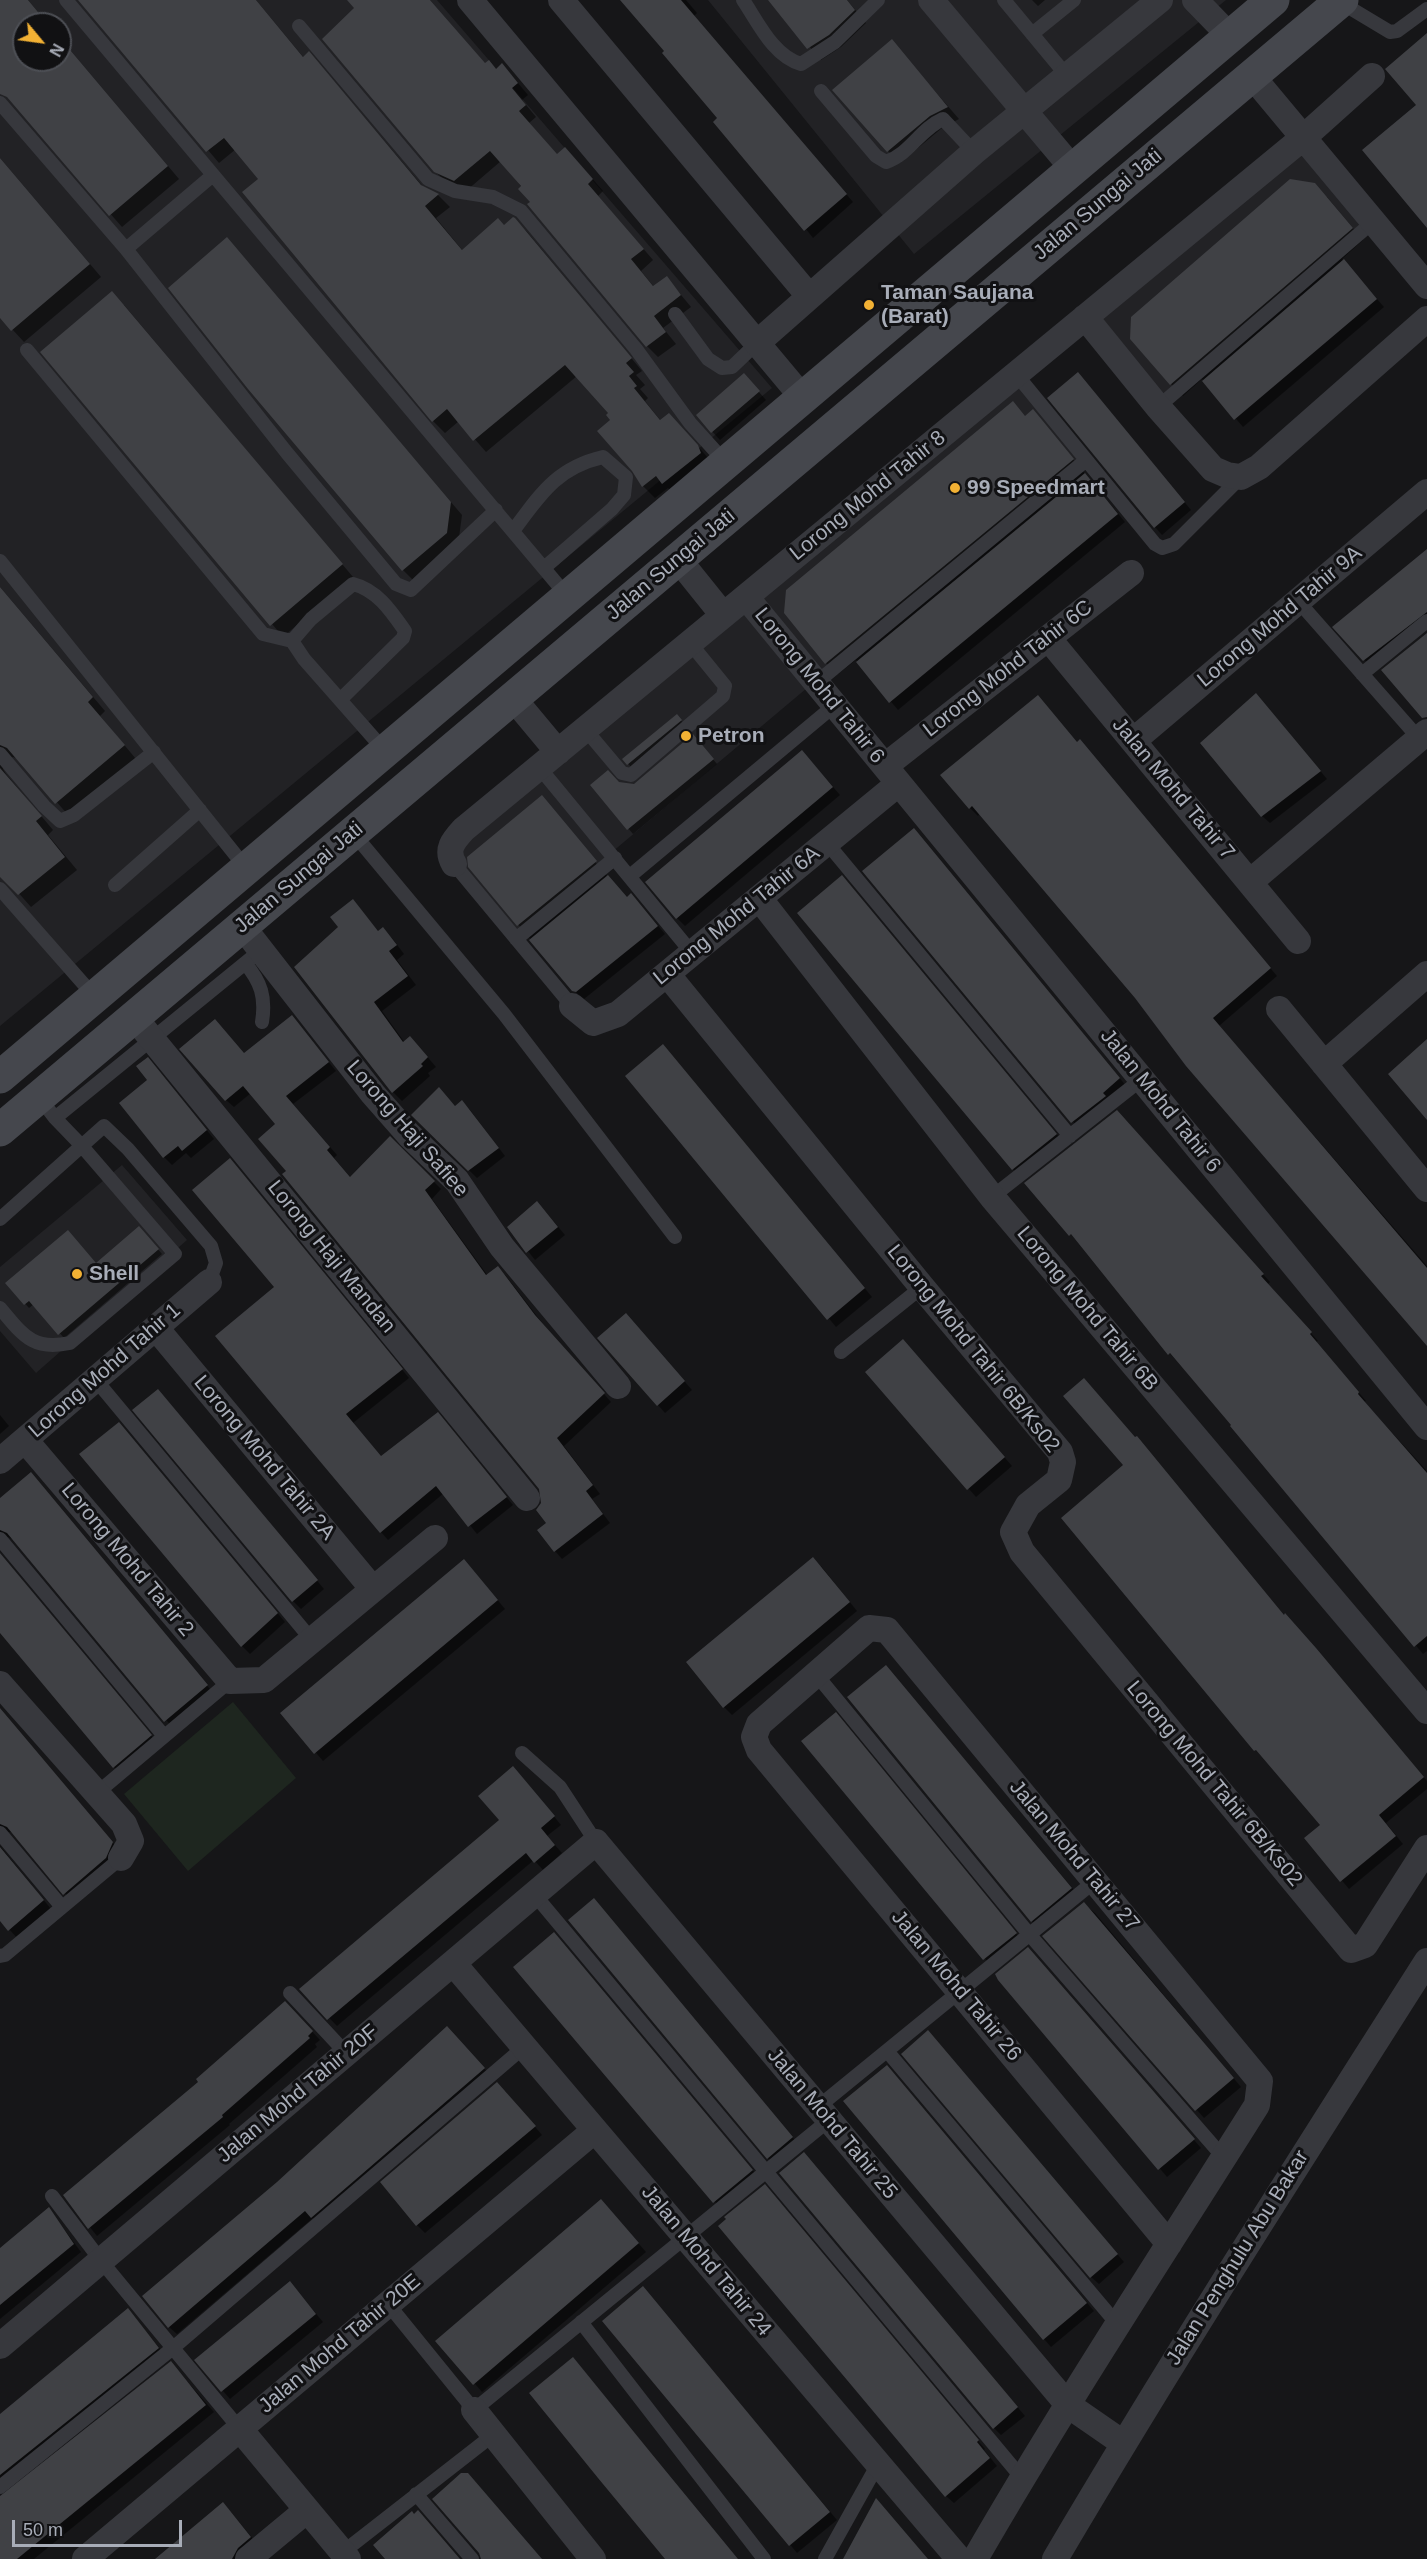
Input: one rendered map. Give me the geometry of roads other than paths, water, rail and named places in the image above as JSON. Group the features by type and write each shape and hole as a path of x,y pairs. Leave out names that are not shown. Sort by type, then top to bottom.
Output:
{"main road":[{"name":"Jalan Sungai Jati","path":"0,1077 1272,0"},
{"name":"Jalan Sungai Jati","path":"0,1130 47,1108 143,1028 249,947 353,832 1341,1"}],"street":[{"path":"470,0 803,398"},
{"path":"561,0 809,296"},
{"path":"931,0 1073,169"},
{"path":"757,343 974,153 1160,0"},
{"path":"1196,0 1230,36"},
{"path":"1252,76 1427,286"},
{"name":"Lorong Mohd Tahir 8","path":"454,864 449,848 453,841 585,729 1304,137 1372,76"},
{"path":"1085,318 1158,407 1213,468 1227,476 1241,477 1259,468 1427,319"},
{"name":"Lorong Mohd Tahir 9A","path":"1133,741 1427,492"},
{"path":"678,559 723,615"},
{"name":"Lorong Mohd Tahir 6C","path":"892,775 1048,638 1131,573"},
{"name":"Lorong Mohd Tahir 6","path":"746,597 892,775"},
{"name":"Jalan Mohd Tahir 7","path":"1048,638 1298,940"},
{"path":"513,698 548,760"},
{"path":"1250,882 1424,740"},
{"name":"Lorong Mohd Tahir 6A","path":"572,1006 593,1023 618,1014 827,843 892,775"},
{"name":"Jalan Mohd Tahir 6","path":"892,775 1427,1427"},
{"name":"Lorong Mohd Tahir 6B","path":"759,898 992,1197 1427,1711"},
{"name":"Lorong Haji Safiee","path":"249,947 372,1094 409,1135 457,1181 502,1247 618,1386"},
{"name":"Lorong Mohd Tahir 6B/Ks02","path":"667,974 922,1287 1060,1452 1063,1462 1059,1480 1028,1505 1012,1532 1022,1552 1351,1950 1365,1945 1427,1848"},
{"path":"1324,1064 1427,974"},
{"path":"1279,1009 1427,1189"},
{"name":"Lorong Haji Mandan","path":"143,1028 527,1498"},
{"name":"Lorong Mohd Tahir 1","path":"0,1461 209,1282"},
{"name":"Lorong Mohd Tahir 2A","path":"156,1328 372,1588"},
{"name":"Lorong Mohd Tahir 2","path":"25,1440 230,1681"},
{"path":"230,1681 264,1680 435,1538"},
{"name":"Jalan Mohd Tahir 27","path":"815,1673 869,1628 887,1630 1260,2081 1257,2105 1224,2158"},
{"name":"Jalan Mohd Tahir 26","path":"815,1673 759,1724 754,1737 759,1750 961,1990 1169,2244"},
{"path":"0,1684 124,1824 131,1841 121,1858"},
{"name":"Jalan Mohd Tahir 20F","path":"0,2346 596,1842"},
{"name":"Jalan Mohd Tahir 25","path":"596,1842 1068,2406 1123,2443"},
{"name":"Jalan Penghulu Abu Bakar","path":"1055,2559 1123,2443 1427,1961"},
{"name":"Jalan Mohd Tahir 24","path":"453,1963 959,2559"},
{"name":"Jalan Mohd Tahir 20E","path":"85,2559 595,2130"},
{"path":"975,2559 1022,2478 1224,2158"},
{"path":"474,2410 593,2559"},
{"path":"239,2428 345,2556"},
{"path":"248,2559 307,2510"}],"lane":[{"path":"66,0 568,597"},
{"path":"743,0 762,30 775,45 789,60 801,63 835,42 878,0"},
{"path":"1004,0 1067,76"},
{"path":"1032,34 1074,0"},
{"path":"1341,1 1390,32 1397,31 1427,9"},
{"path":"299,26 428,179 455,191 493,197 521,211 636,349 690,423 726,463"},
{"path":"822,91 876,156 885,162 900,157 932,124 943,119 974,153"},
{"path":"0,103 126,249 287,453 396,584 411,590 496,510"},
{"path":"126,249 213,175"},
{"path":"1158,407 1374,221"},
{"path":"675,314 708,358 722,368 732,367 757,343"},
{"path":"27,350 263,634 292,641 304,659 386,751"},
{"path":"1016,374 1085,461 1155,544 1162,548 1174,544 1241,477"},
{"path":"513,531 548,484 588,461 603,457 626,477 624,495 612,509 544,568"},
{"path":"816,683 1085,461"},
{"path":"0,561 247,868"},
{"path":"292,641 311,619 353,584 366,588 389,608 405,631 403,638 340,700"},
{"path":"1298,601 1424,740"},
{"path":"1362,674 1427,621"},
{"path":"585,729 622,774 631,775 723,696 724,686 690,643"},
{"path":"630,876 834,705"},
{"path":"0,753 44,806 60,821 74,815 154,752"},
{"path":"548,760 615,858 692,953"},
{"path":"115,885 200,810"},
{"path":"353,832 504,1014 675,1237"},
{"path":"827,843 1070,1136"},
{"path":"516,939 615,858"},
{"path":"454,864 572,1006"},
{"path":"0,889 95,997"},
{"path":"249,947 254,973 264,994 262,1022"},
{"path":"992,1197 1142,1079"},
{"path":"0,1308 24,1336 50,1347 70,1343 175,1254 47,1108"},
{"path":"0,1219 104,1126 128,1149 211,1246 216,1263 209,1282"},
{"path":"841,1352 922,1287"},
{"path":"95,1379 311,1639"},
{"path":"0,1539 164,1736"},
{"path":"815,1673 1029,1934 1224,2158"},
{"path":"97,1793 230,1681"},
{"path":"522,1753 560,1787 596,1842"},
{"path":"0,1833 62,1907"},
{"path":"0,1956 5,1955 121,1858"},
{"path":"388,2304 474,2410 765,2172 887,2051 1095,1881"},
{"path":"534,1894 1022,2478"},
{"path":"290,1993 345,2053"},
{"path":"0,2487 173,2348 524,2047"},
{"path":"887,2051 1118,2325"},
{"path":"52,2196 102,2262 239,2428"},
{"path":"581,2322 764,2559"},
{"path":"345,2556 416,2494 493,2434"},
{"path":"825,2559 878,2464"},
{"path":"416,2494 472,2559"}],"place":[{"name":"Taman Saujana (Barat)","path":"869,305"},
{"name":"99 Speedmart","path":"955,488"},
{"name":"Petron","path":"686,736"},
{"name":"Shell","path":"77,1274"}]}
